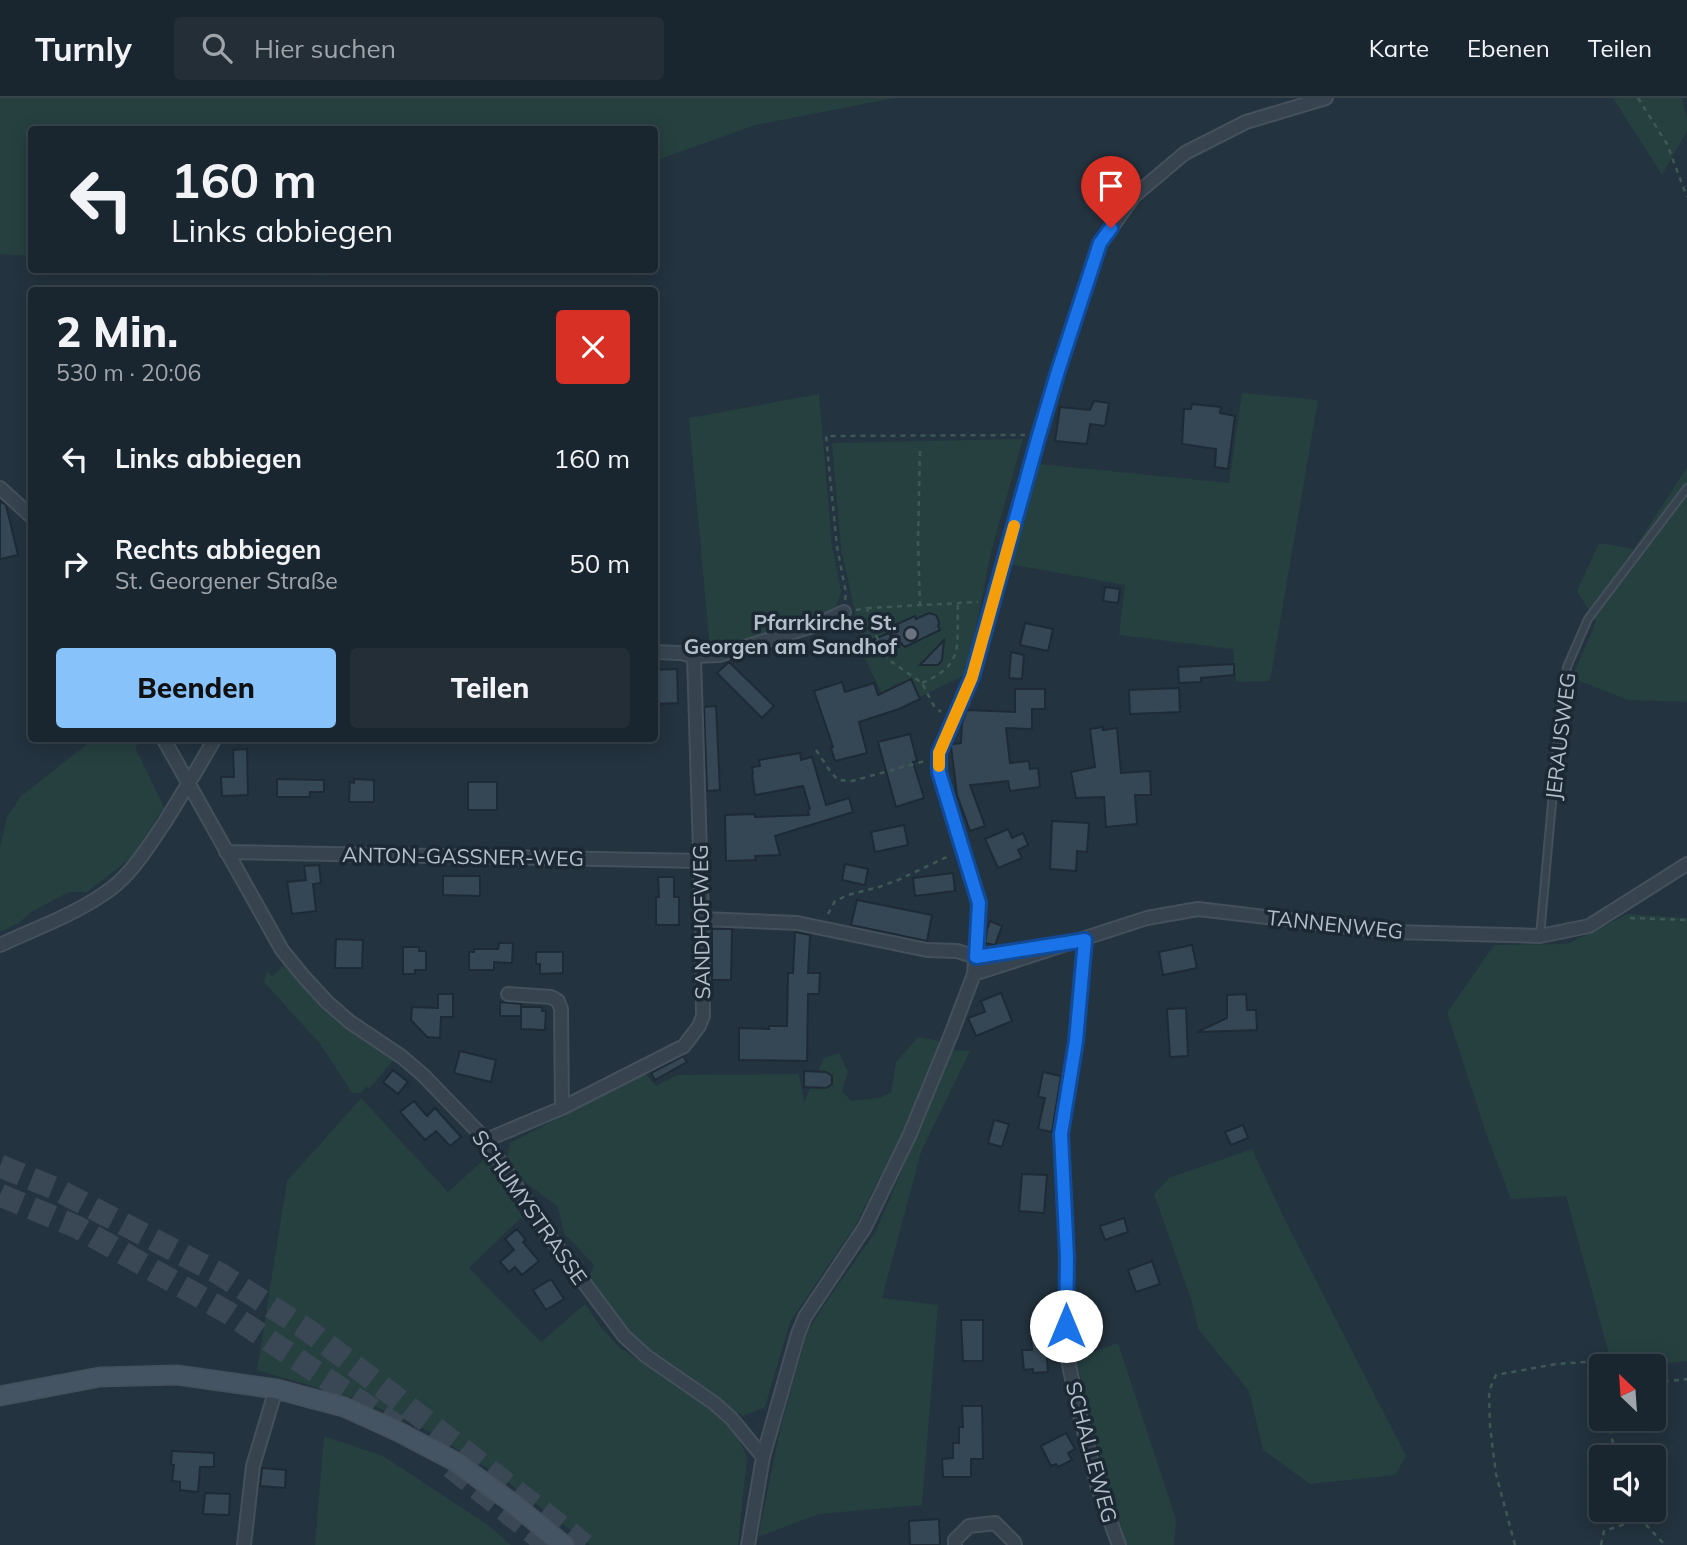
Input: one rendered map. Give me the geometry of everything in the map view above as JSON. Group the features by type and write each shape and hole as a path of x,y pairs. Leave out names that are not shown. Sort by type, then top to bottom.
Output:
{"main road":[{"path":"0,1396 100,1377 177,1375 276,1389 344,1407 456,1462 564,1545"}],"street":[{"path":"748,1545 763,1457 798,1334 805,1317 865,1227 910,1134 974,974 979,903 939,772 938,758 972,677 1039,435 1100,243 1133,196 1185,153 1246,122 1326,98"},
{"path":"0,488 28,513"},
{"path":"658,652 694,656 719,655 816,625 844,612"},
{"name":"SANDHOFWEG","path":"486,1140 562,1108 684,1045 699,1026 703,1016 702,919 694,656"},
{"name":"SCHUMYSTRASSE","path":"165,742 282,950 304,977 350,1022 423,1074 486,1140 544,1229 624,1336 646,1356 714,1403 763,1457"},
{"path":"0,945 67,915 104,894 125,876 141,858 213,742"},
{"name":"ANTON-GASSNER-WEG","path":"226,852 700,860"},
{"name":"TANNENWEG","path":"974,974 1147,918 1198,909 1394,932 1540,936 1589,926 1687,864"},
{"path":"702,919 797,923 927,950 957,951 976,957 1085,940"},
{"name":"SCHALLEWEG","path":"1085,940 1076,1041 1061,1134 1067,1257 1066,1326 1069,1365 1079,1411 1098,1488 1119,1545"},
{"path":"508,994 551,997 558,1001 561,1009 562,1108"},
{"path":"244,1545 253,1466 276,1389"},
{"path":"956,1545 955,1540 969,1526 995,1523 1015,1545"}],"lane":[{"name":"JERAUSWEG","path":"1540,936 1567,667 1588,619 1687,488"}],"path":[{"path":"1638,98 1667,144 1687,197"},
{"path":"978,603 867,608 844,612 846,593 837,547 826,436 1039,435"},
{"path":"920,451 920,605"},
{"path":"922,683 948,668 955,656 958,603"},
{"path":"867,608 873,630 889,660 922,683 934,706 952,723"},
{"path":"816,750 838,780 852,780 938,758"},
{"path":"817,927 835,901 898,880 963,850"},
{"path":"1602,917 1687,920"},
{"path":"1515,1545 1496,1474 1489,1391 1496,1375 1556,1364 1589,1362"},
{"path":"1666,1382 1687,1379"},
{"path":"1601,1545 1604,1531 1632,1522"},
{"path":"1644,1522 1665,1545"}],"green space":[{"path":"0,98 895,98 755,125 658,160 658,126 28,126 28,256 0,254"},
{"path":"1613,98 1682,98 1687,131 1662,175"},
{"path":"280,273 334,273 325,276"},
{"path":"1242,393 1318,400 1270,681 1236,682 1233,649 1119,635 1125,585 1009,564 1039,464 1229,483"},
{"path":"819,394 832,547 841,591 836,608 820,619 710,650 689,418"},
{"path":"1023,439 991,552 967,674 920,697 912,680 882,694 862,652 841,548 832,443"},
{"path":"1687,467 1687,702 1628,700 1572,678 1596,622 1577,591 1599,543 1634,549"},
{"path":"90,742 137,742 136,749 164,807 131,858 87,892 69,892 0,932 0,847 7,817 21,796"},
{"path":"1628,914 1687,918 1687,1361 1666,1363 1666,1354 1609,1354 1566,1196 1511,1199 1487,1136 1447,1013 1494,945 1567,944"},
{"path":"287,963 315,999 349,1030 394,1059 369,1089 365,1085 360,1093 352,1093 321,1045 264,982 267,971 272,976"},
{"path":"918,1037 940,1041 903,1131 855,1226 790,1322 765,1407 743,1416 650,1351 617,1317 589,1277 594,1265 564,1233 558,1207 517,1176 507,1157 510,1143 645,1073 656,1086 677,1075 799,1074 804,1102 824,1058 839,1053 848,1072 842,1091 851,1101 878,1098 891,1093 896,1062"},
{"path":"953,1050 970,1051 921,1152 882,1298 938,1305 922,1505 819,1514 758,1537 780,1430 807,1332 876,1231"},
{"path":"361,1098 448,1192 489,1155 522,1217 469,1268 541,1342 585,1304 619,1347 720,1416 737,1435 747,1457 738,1545 590,1545 497,1474 428,1431 366,1402 257,1370 287,1181"},
{"path":"1252,1149 1285,1220 1406,1456 1395,1475 1310,1484 1263,1450 1249,1391 1198,1329 1192,1302 1154,1194 1169,1178"},
{"path":"1118,1343 1176,1519 1174,1545 1126,1545 1107,1487 1076,1358"},
{"path":"324,1436 383,1456 488,1525 511,1545 315,1545"}],"building":[{"path":"1094,401 1109,403 1105,426 1090,424 1087,444 1055,441 1060,407 1090,410"},
{"path":"1192,404 1221,407 1220,413 1235,416 1228,469 1215,467 1216,449 1182,444 1184,409 1191,409"},
{"path":"0,501 6,505 18,555 0,559"},
{"path":"1105,587 1120,589 1118,603 1103,601"},
{"name":"Pfarrkirche St. Georgen am Sandhof","path":"929,613 936,615 940,630 905,647 886,629 915,616 916,619"},
{"path":"1025,623 1053,629 1048,651 1020,645"},
{"path":"889,633 895,645 878,653 872,640"},
{"path":"944,640 942,660 938,665 920,665"},
{"path":"1011,652 1024,655 1022,679 1009,678"},
{"path":"729,662 774,706 762,718 717,673"},
{"path":"1234,664 1234,675 1201,678 1201,682 1179,683 1178,667"},
{"path":"677,669 678,703 658,704 658,670"},
{"path":"911,679 920,699 859,722 867,753 835,761 831,748 833,747 814,691 842,682 845,692 874,683 878,695"},
{"path":"1179,688 1180,712 1130,714 1129,690"},
{"path":"1015,689 1045,689 1045,709 1032,709 1032,729 1006,728 1010,763 1029,761 1030,769 1038,768 1040,787 1010,791 1008,781 970,785 985,826 970,831 957,795 951,746 961,743 962,723 967,710 1015,712"},
{"path":"716,706 720,790 707,791 704,707"},
{"path":"1103,727 1103,730 1117,728 1121,773 1150,771 1151,795 1135,795 1137,824 1106,827 1104,797 1076,798 1071,772 1095,767 1090,729"},
{"path":"910,734 917,761 913,762 924,798 896,807 878,742"},
{"path":"247,749 248,795 222,796 221,777 234,777 233,750"},
{"path":"800,753 801,760 812,757 826,805 849,798 853,812 775,836 780,855 755,856 756,860 726,861 725,815 809,815 810,809 803,786 755,795 752,775 752,767 760,766 759,760"},
{"path":"277,779 324,780 324,792 310,792 310,797 277,797"},
{"path":"354,779 374,780 374,802 349,802 350,782 354,783"},
{"path":"468,782 497,782 497,810 468,810"},
{"path":"1052,821 1089,823 1087,852 1077,851 1076,871 1050,869"},
{"path":"904,825 908,845 875,852 871,832"},
{"path":"1008,829 1012,838 1023,833 1028,845 1018,850 1022,858 998,868 985,839"},
{"path":"845,864 868,869 865,885 842,880"},
{"path":"319,865 321,883 313,884 316,911 292,914 287,882 306,880 304,866"},
{"path":"953,873 955,891 915,896 913,878"},
{"path":"443,876 480,876 480,896 443,895"},
{"path":"658,877 674,877 674,897 679,897 679,925 656,925"},
{"path":"857,900 932,915 927,941 851,925"},
{"path":"990,921 1002,926 995,945 985,943"},
{"path":"712,929 732,929 731,980 712,980"},
{"path":"795,932 810,935 808,973 820,973 819,994 808,994 807,1061 739,1060 739,1028 769,1029 769,1026 787,1026 788,973 793,973"},
{"path":"336,939 363,940 362,968 335,968"},
{"path":"499,943 513,943 512,963 494,962 494,970 469,970 469,952 474,952 474,949 498,949"},
{"path":"1192,945 1197,968 1163,975 1159,952"},
{"path":"403,947 419,947 419,951 426,951 426,970 403,974"},
{"path":"536,952 563,952 563,973 540,974 540,964 536,964"},
{"path":"1001,993 1012,1021 976,1036 968,1018 985,1012 981,1001"},
{"path":"438,994 453,994 453,1017 441,1017 440,1038 427,1037 411,1020 412,1007 438,1008"},
{"path":"1246,994 1247,1010 1256,1010 1257,1030 1197,1032 1227,1018 1227,995"},
{"path":"500,1002 521,1004 521,1007 542,1007 542,1011 546,1011 545,1030 521,1029 521,1016 500,1016"},
{"path":"1186,1008 1188,1056 1170,1057 1167,1009"},
{"path":"460,1051 496,1060 491,1082 454,1073"},
{"path":"683,1056 687,1062 655,1080 651,1073"},
{"path":"393,1070 408,1082 398,1094 383,1082"},
{"path":"804,1071 826,1072 832,1076 832,1084 826,1088 804,1087"},
{"path":"1043,1072 1061,1076 1052,1132 1038,1129 1045,1098 1038,1097"},
{"path":"414,1101 427,1116 435,1108 461,1137 450,1146 436,1131 425,1140 400,1112"},
{"path":"994,1120 1009,1124 1002,1147 988,1143"},
{"path":"1243,1125 1248,1138 1231,1145 1225,1132"},
{"path":"1022,1174 1047,1175 1044,1213 1019,1211"},
{"path":"1124,1218 1128,1232 1105,1240 1100,1226"},
{"path":"517,1229 526,1240 523,1242 539,1261 522,1275 515,1267 509,1272 500,1262 514,1250 505,1239"},
{"path":"1152,1261 1160,1284 1136,1292 1128,1270"},
{"path":"551,1279 564,1299 546,1310 533,1290"},
{"path":"961,1320 983,1320 983,1361 963,1361"},
{"path":"1044,1322 1048,1372 1033,1373 1033,1369 1024,1370 1022,1350 1032,1350 1030,1323"},
{"path":"962,1406 982,1406 983,1459 971,1459 971,1477 943,1477 942,1459 953,1458 953,1443 959,1443 959,1427 963,1427"},
{"path":"1066,1433 1075,1449 1068,1453 1072,1460 1058,1467 1056,1464 1051,1466 1041,1446"},
{"path":"172,1451 214,1453 214,1467 200,1467 198,1492 180,1490 180,1482 172,1481"},
{"path":"262,1468 286,1470 285,1488 260,1486"},
{"path":"205,1493 230,1494 229,1515 203,1514"},
{"path":"939,1519 940,1545 910,1545 909,1521"}],"tunnel":[{"path":"0,1166 54,1188 220,1274 309,1331 585,1545"},
{"path":"0,1195 77,1227 227,1312 398,1427"},
{"path":"451,1467 548,1545"}],"slow traffic":[{"path":"939,766 939,753 972,677 1014,526"}],"place":[{"name":"Pfarrkirche St. Georgen am Sandhof","path":"911,634"}],"route":[{"path":"1066,1326 1067,1257 1061,1134 1076,1041 1085,940 976,957 979,903 939,772 938,758 972,677 1058,371 1100,243 1111,228"}]}
